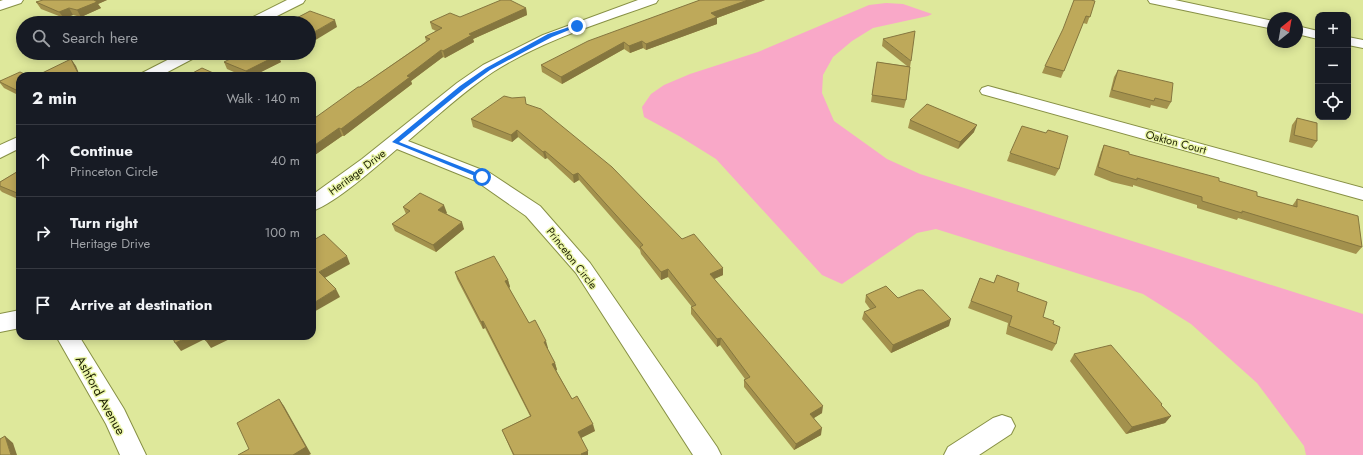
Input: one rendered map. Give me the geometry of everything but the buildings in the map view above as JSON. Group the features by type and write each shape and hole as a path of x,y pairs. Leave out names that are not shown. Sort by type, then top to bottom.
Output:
{"street":[{"path":"0,6 16,0"},
{"path":"266,16 298,0"},
{"name":"Heritage Drive","path":"316,202 335,190 488,69 522,49 550,36 651,0"},
{"path":"1155,0 1267,24"},
{"path":"1303,31 1315,34"},
{"path":"1351,42 1363,44"},
{"path":"156,72 179,60"},
{"name":"Oakton Court","path":"988,91 1363,194"},
{"name":"Princeton Circle","path":"395,142 482,177 534,211 583,268 708,455"},
{"path":"0,152 16,143"},
{"path":"0,322 16,320"},
{"name":"Ashford Avenue","path":"69,340 111,410 133,455"},
{"path":"957,455 1002,426"}],"shaded area":[{"path":"886,3 903,4 932,14 873,28 852,41 833,57 823,75 822,93 834,121 887,159 920,174 1363,314 1363,455 1306,455 1304,446 1257,383 1191,324 1143,294 936,229 917,233 842,284 822,275 716,159 679,136 644,117 642,107 651,94 664,85 690,74 758,52 869,5"}],"route":[{"path":"482,177 395,142 488,69 522,49 577,26"}]}
